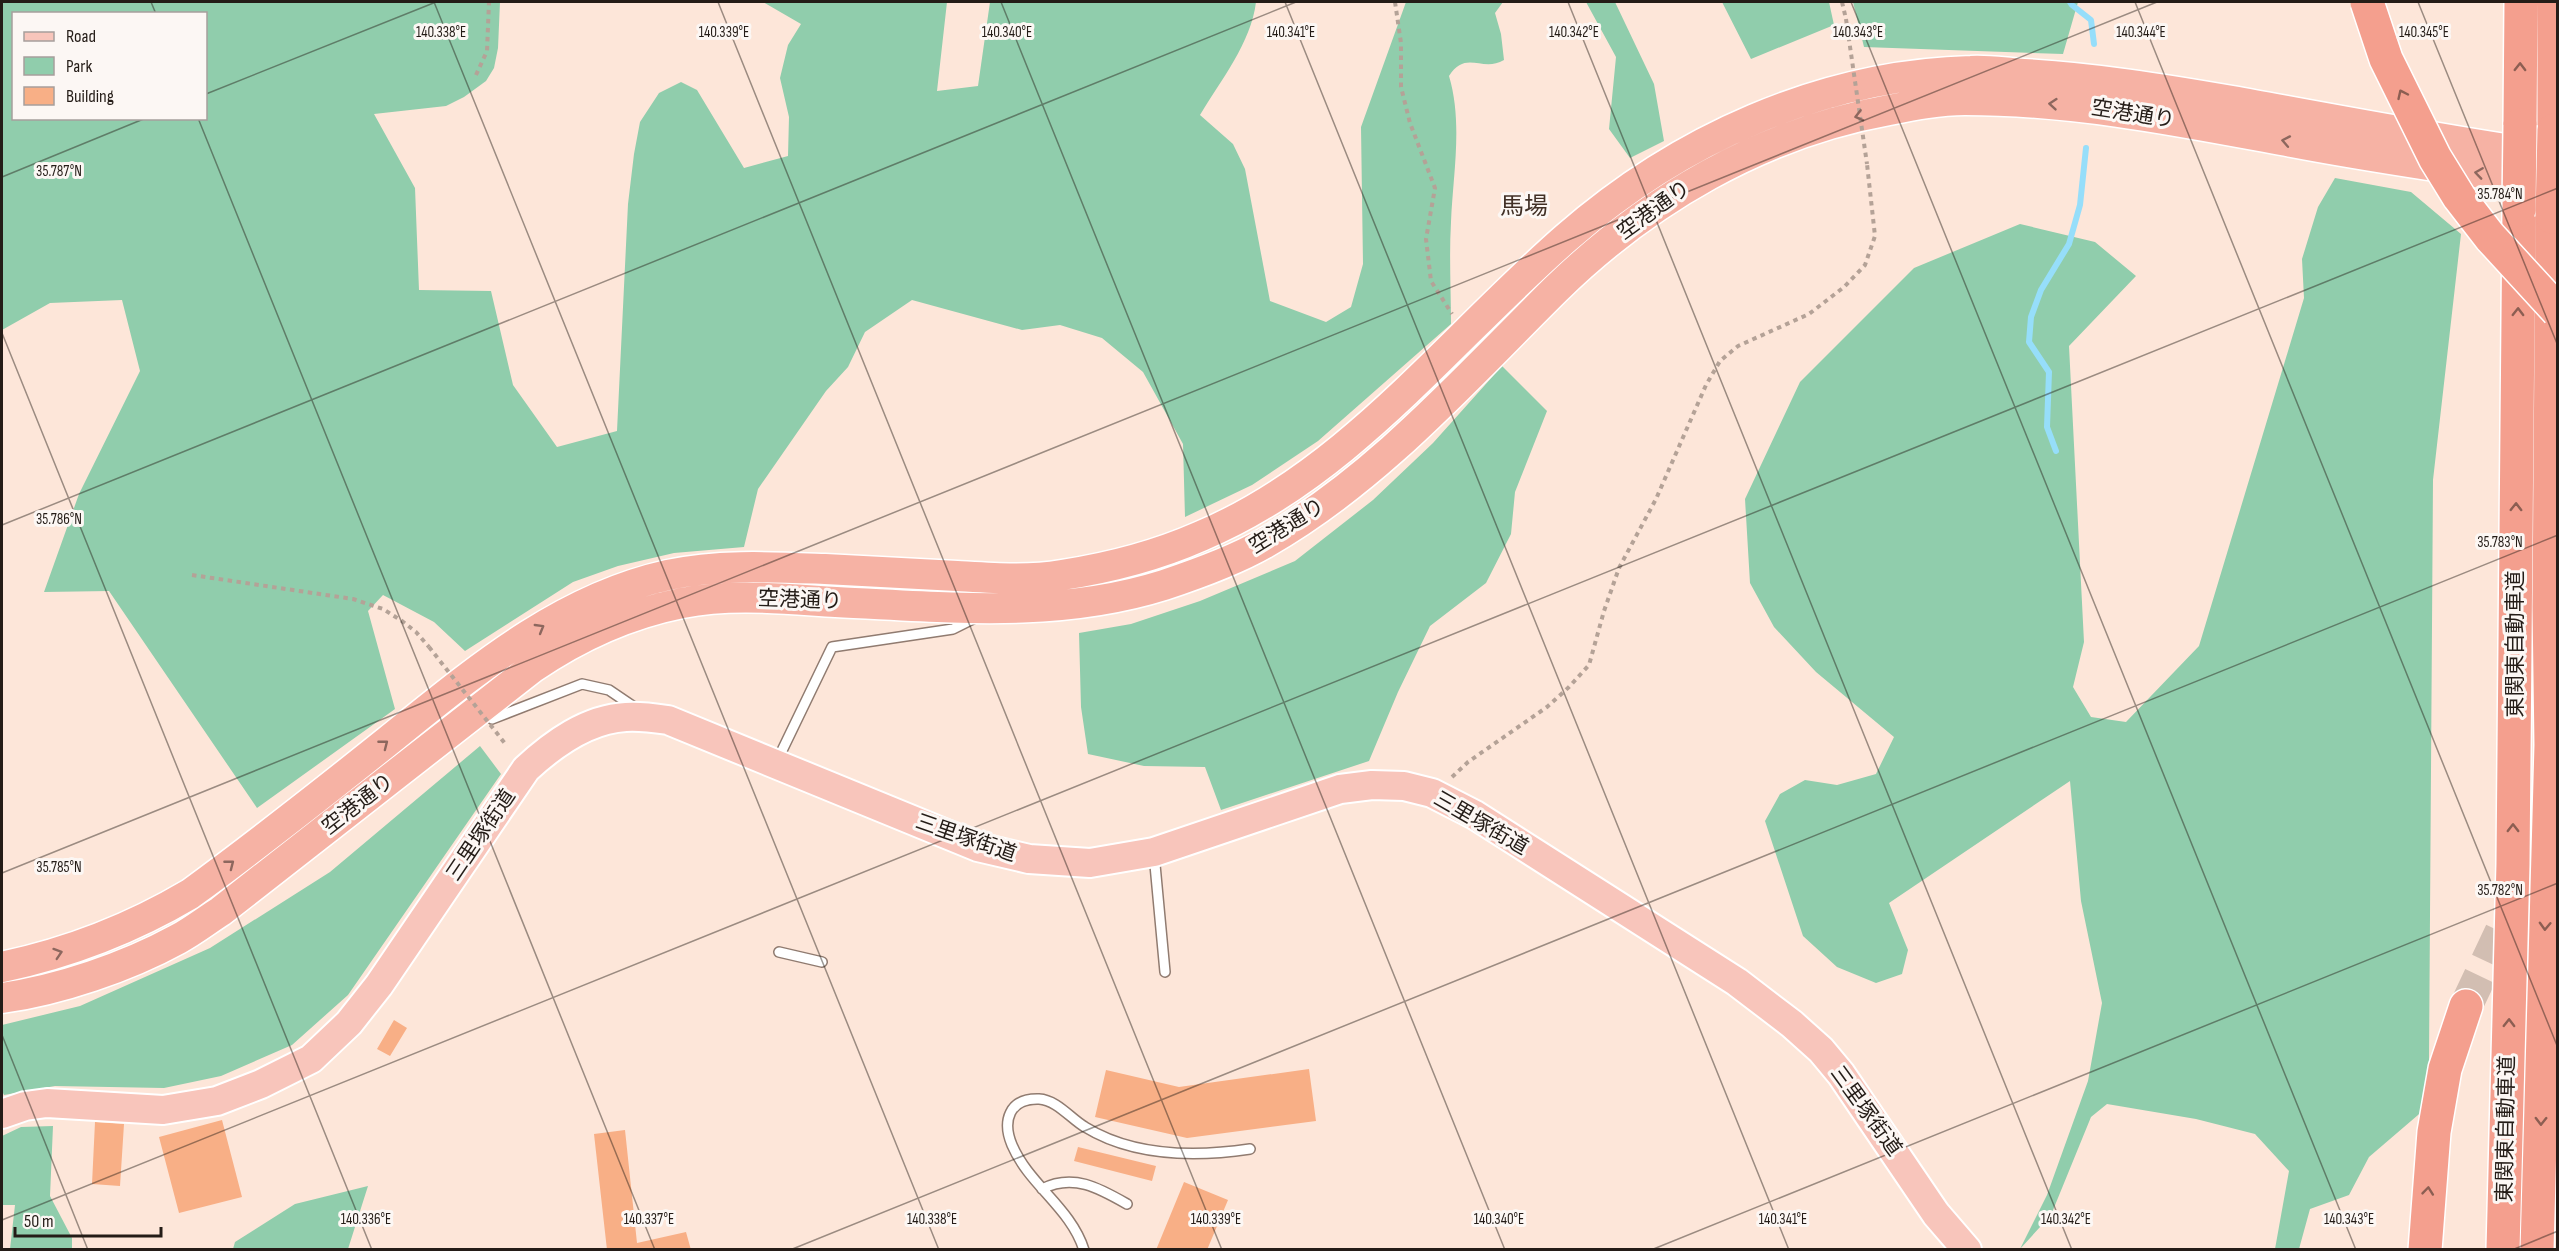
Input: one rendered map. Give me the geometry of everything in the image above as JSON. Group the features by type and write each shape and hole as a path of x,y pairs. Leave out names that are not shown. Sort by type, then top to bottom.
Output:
{"highway":[{"path":"2367,2 2386,59 2435,158 2459,197 2497,245 2558,311"},
{"name":"東関東自動車道","path":"2503,1250 2513,864 2521,2"},
{"name":"東関東自動車道","path":"2537,1250 2551,745 2549,607 2552,217 2556,144 2554,2"},
{"name":"空港通り","path":"2,967 40,959 84,945 161,911 190,894 496,657 531,633 593,599 628,585 671,574 710,568 788,568 1002,579 1059,576 1162,551 1200,537 1284,493 1322,465 1472,329 1562,242 1607,204 1707,141 1804,101 1859,84 1975,70 2129,83 2386,130 2556,144"},
{"name":"空港通り","path":"2,998 55,988 96,974 177,940 221,911 482,706 565,646 643,613 684,603 716,599 770,598 989,609 1050,608 1124,596 1168,584 1264,544 1345,489 1382,460 1575,270 1644,214 1685,186 1722,165 1819,126 1919,104 1960,100 2084,107 2165,119 2368,156 2558,184"},
{"path":"2425,1250 2434,1132 2445,1069 2466,1006"}],"main road":[{"name":"三里塚街道","path":"2,1114 25,1106 47,1103 163,1110 217,1101 261,1084 311,1059 350,1023 379,985 526,768 547,749 593,725 625,717 649,717 668,720 978,847 1029,859 1090,863 1154,852 1340,789 1372,785 1404,786 1432,793 1475,814 1737,982 1792,1024 1821,1050 1841,1074 1936,1214 1967,1250"}],"lane":[{"path":"776,764 832,647 953,629 968,624 989,609"},
{"path":"482,706 492,719 582,684 609,690 649,717"},
{"path":"1154,852 1165,972"},
{"path":"779,952 822,962"},
{"path":"1084,1250 1080,1235 1042,1189 1012,1146 1006,1125 1012,1109 1024,1100 1042,1099 1066,1112 1085,1127 1116,1141 1151,1151 1214,1154 1250,1149"},
{"path":"1042,1189 1057,1181 1077,1182 1104,1190 1127,1204"}],"path":[{"path":"476,75 488,51 489,2"},
{"path":"1395,2 1401,43 1401,87 1410,123 1435,188 1426,239 1431,281 1449,311 1472,329"},
{"path":"1432,793 1468,762 1547,707 1589,665 1619,568 1656,499 1706,385 1720,361 1738,346 1809,314 1844,286 1865,265 1875,236 1867,164 1842,2"},
{"path":"192,575 353,599 383,609 416,632 507,746"}],"green space":[{"path":"2,2 500,2 498,48 494,68 486,81 464,97 446,106 374,114 415,188 419,290 491,291 513,385 557,447 617,431 628,204 634,154 640,122 659,93 681,82 697,90 744,168 788,156 789,117 780,78 788,45 801,24 763,2 947,2 937,91 978,86 990,2 1256,2 1242,47 1200,115 1233,144 1245,169 1270,301 1326,322 1351,307 1363,264 1361,127 1406,2 1503,2 1495,13 1501,34 1504,60 1489,64 1468,62 1455,68 1449,76 1456,112 1456,149 1450,235 1451,324 1318,441 1252,485 1185,517 1183,444 1143,372 1102,338 1060,325 1022,330 912,300 865,332 848,367 826,391 758,489 744,547 674,553 618,566 573,582 465,651 434,622 383,595 368,611 395,709 257,808 109,591 44,592 79,494 140,371 122,300 50,303 2,330"},
{"path":"1586,2 1615,2 1654,84 1664,141 1630,158 1609,129 1616,57"},
{"path":"1722,2 1829,2 1834,25 1751,59"},
{"path":"1853,2 2078,2 2063,54 1864,47"},
{"path":"2335,178 2411,192 2461,234 2433,480 2429,1060 2425,1109 2369,1157 2349,1195 2310,1209 2299,1249 2275,1249 2289,1171 2255,1134 2196,1119 2107,1104 2091,1117 2051,1215 2020,1249 2047,1195 2088,1081 2102,1003 2081,901 2070,781 1889,903 1908,950 1902,974 1876,983 1837,967 1803,936 1765,821 1780,794 1805,780 1837,785 1876,774 1894,737 1816,672 1774,627 1750,583 1745,499 1800,382 1914,268 2020,224 2095,242 2136,276 2069,346 2084,642 2073,687 2091,717 2126,722 2199,646 2304,298 2302,259 2318,207"},
{"path":"1502,366 1547,411 1515,492 1511,534 1486,583 1430,626 1398,692 1369,761 1221,810 1205,767 1144,766 1088,754 1081,707 1079,633 1131,624 1200,601 1295,561 1373,500 1433,443"},
{"path":"480,746 501,774 348,995 292,1045 221,1076 164,1088 55,1086 4,1095 2,1091 2,1025 80,1006 210,948 330,872"},
{"path":"53,1126 50,1196 72,1238 72,1249 10,1249 15,1205 2,1205 2,1136 21,1127"},
{"path":"368,1186 348,1249 233,1249 235,1242 295,1204"}],"building":[{"path":"394,1020 407,1028 390,1056 377,1049"},
{"path":"1309,1069 1316,1121 1187,1138 1095,1117 1106,1070 1179,1087"},
{"path":"222,1120 242,1197 179,1213 159,1137"},
{"path":"95,1122 124,1124 120,1186 92,1184"},
{"path":"625,1130 637,1243 686,1232 691,1250 607,1250 594,1134"},
{"path":"1078,1147 1156,1166 1152,1181 1074,1161"},
{"path":"1184,1182 1228,1200 1207,1250 1156,1250"}],"waterway":[{"path":"2070,2 2091,20 2094,44"},
{"path":"2056,451 2047,427 2049,372 2029,342 2031,317 2041,290 2069,244 2080,205 2086,148"}],"tunnel":[{"path":"2466,1006 2529,873 2556,832"}],"district":[{"name":"馬場","path":"1524,206"}]}
